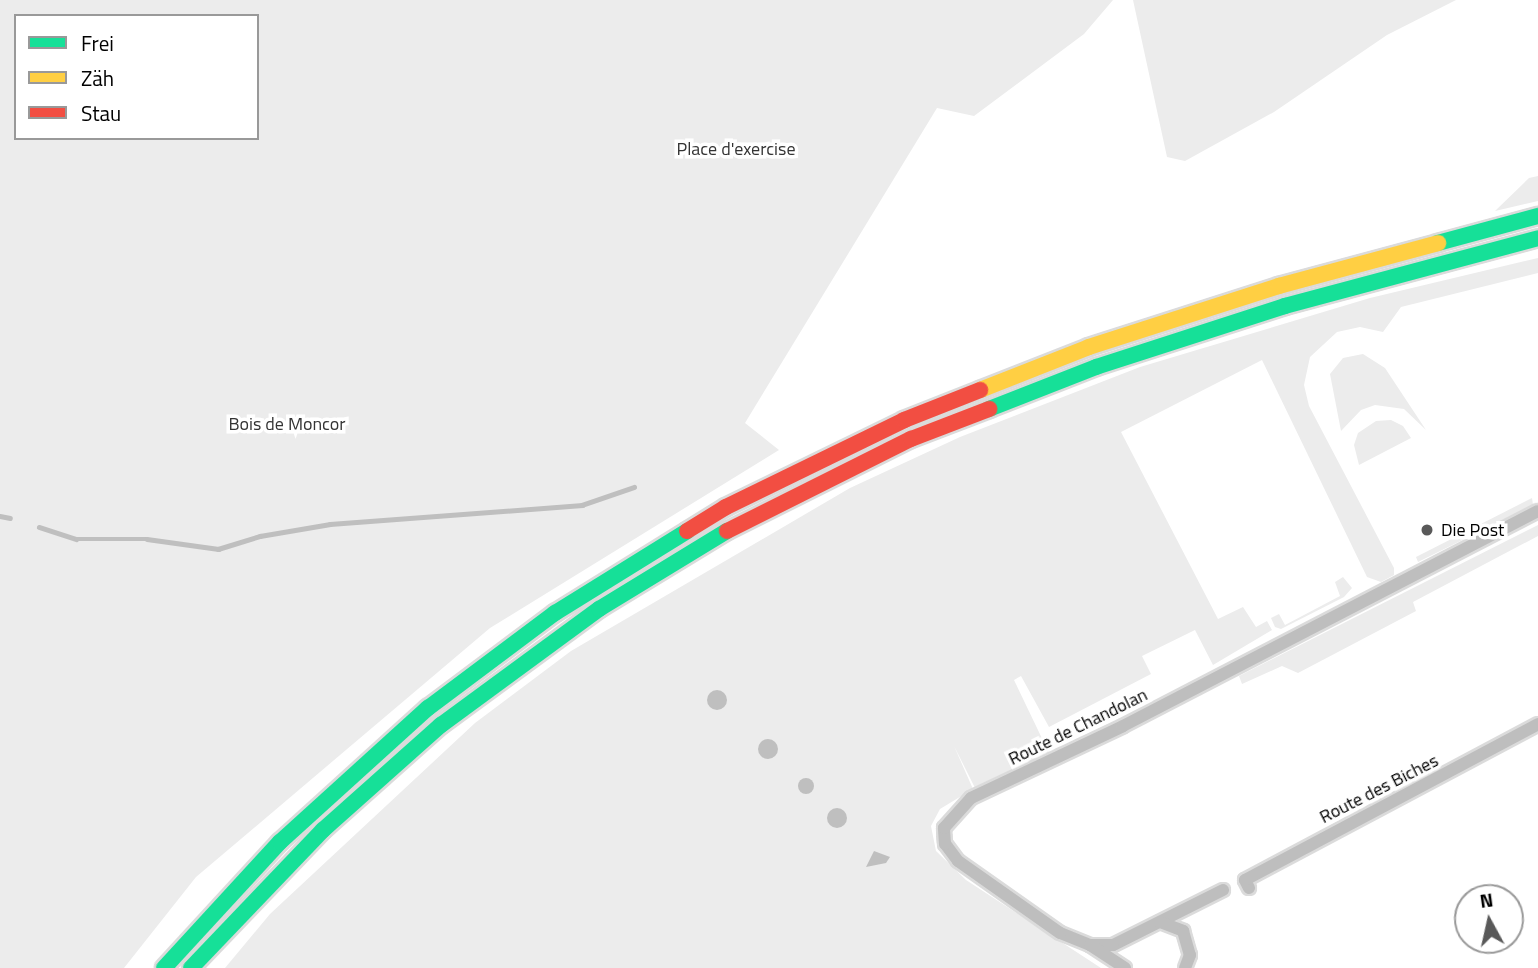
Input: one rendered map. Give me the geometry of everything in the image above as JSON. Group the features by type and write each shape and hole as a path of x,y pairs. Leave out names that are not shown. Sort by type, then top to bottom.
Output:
{"highway":[{"path":"163,968 280,842 418,717 555,613 726,507 904,420 1089,346 1279,285 1538,216"},
{"path":"191,968 323,830 442,725 599,609 735,526 911,439 1084,371 1285,306 1538,238"}],"street":[{"name":"Route de Chandolan","path":"1125,968 1090,945 1060,933 958,862 946,844 944,828 952,815 971,798 1123,726 1538,511"},
{"name":"Route des Biches","path":"1250,888 1245,880 1538,724"},
{"path":"1090,945 1113,945 1223,890"},
{"path":"1160,922 1182,931 1190,955 1185,968"}],"green space":[{"name":"Bois de Moncor","path":"0,0 1113,0 1084,34 974,116 937,108 745,423 779,450 490,628 196,877 124,968 0,968"},
{"path":"1133,0 1456,0 1387,35 1274,112 1185,161 1167,157"},
{"path":"1538,176 1538,201 1495,211 1529,178"},
{"path":"1538,258 1538,273 1401,307 1383,332 1360,327 1337,332 1310,357 1304,385 1309,406 1394,568 1394,575 1381,582 1367,577 1262,360 1121,432 1218,619 1243,607 1256,627 1267,621 1272,630 1213,665 1195,630 1142,656 1151,674 1049,727 1021,676 1014,680 1049,753 975,788 954,746 973,789 940,809 931,826 936,851 966,880 1101,968 225,968 270,914 475,723 571,651 850,488 960,437 1140,367 1370,298"},
{"path":"1363,354 1385,368 1426,430 1404,409 1375,405 1361,410 1341,431 1330,374 1343,358"},
{"path":"1391,420 1403,426 1411,438 1359,465 1354,445 1358,433 1376,421"},
{"path":"1532,498 1533,505 1418,562 1416,557"},
{"path":"1538,525 1538,536 1413,602 1416,611 1298,673 1282,666 1242,684 1239,676"},
{"path":"1343,577 1352,588 1344,597 1281,629 1275,627 1271,618 1279,614 1285,625 1340,596 1335,582"}],"shaded area":[{"path":"717,690 724,693 727,700 724,707 717,710 710,707 707,700 710,693"},
{"path":"768,739 775,742 778,749 775,756 768,759 761,756 758,749 761,742"},
{"path":"806,778 812,780 812,792 806,794 800,792 798,786 800,780"},
{"path":"837,808 844,811 847,818 844,825 837,828 830,825 827,818 830,811"},
{"path":"874,851 890,857 886,863 866,867"}],"waterway":[{"path":"39,527 76,539 147,539 218,549 260,536 330,524 582,505 634,487"},
{"path":"0,516 10,518"}],"traffic: fast":[{"path":"1438,243 1538,216"},
{"path":"989,409 1096,367 1285,306 1538,238"},
{"path":"164,968 280,842 428,708 555,613 687,531"},
{"path":"191,968 323,830 441,725 599,609 727,531"}],"traffic: slow":[{"path":"980,390 1089,347 1279,286 1438,243"}],"traffic: jam":[{"path":"687,531 726,507 904,420 980,390"},
{"path":"727,531 911,439 989,409"}],"place":[{"name":"Die Post","path":"1427,530"}],"park label":[{"name":"Place d'exercise","path":"736,149"}]}
